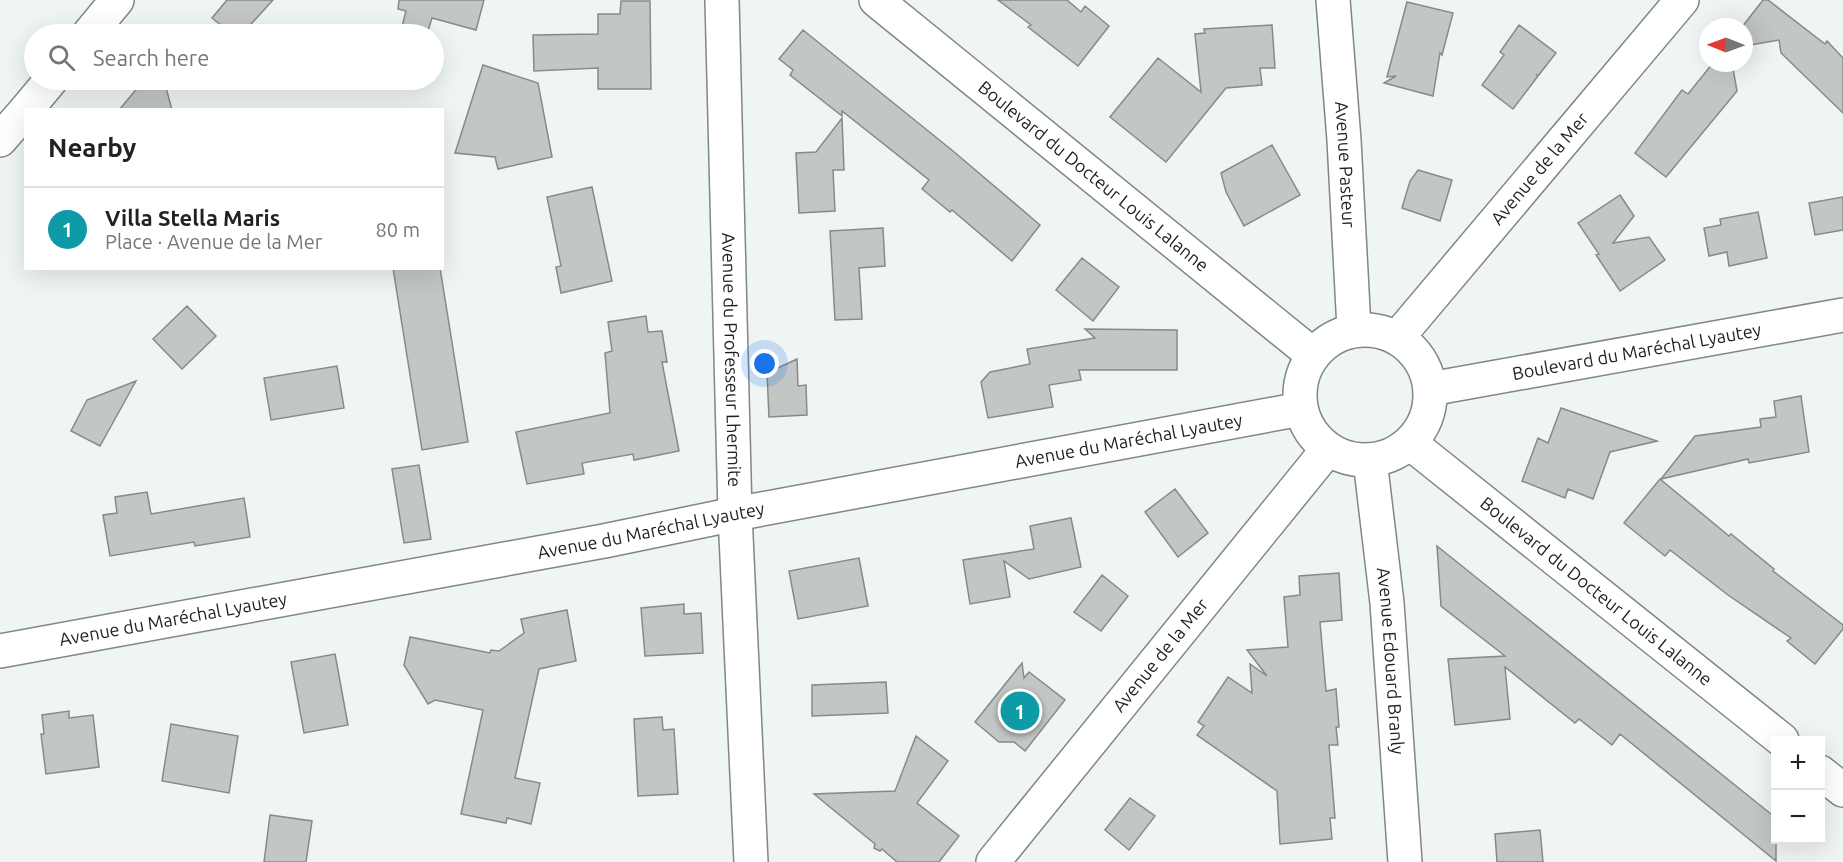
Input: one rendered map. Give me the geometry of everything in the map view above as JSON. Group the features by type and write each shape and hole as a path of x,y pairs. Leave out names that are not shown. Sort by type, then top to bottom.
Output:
{"street":[{"path":"97,24 117,0"},
{"name":"Avenue du Professeur Lhermite","path":"722,0 735,514 751,862"},
{"name":"Boulevard du Docteur Louis Lalanne","path":"876,0 1313,355"},
{"name":"Avenue Pasteur","path":"1333,0 1344,140 1354,329"},
{"name":"Avenue de la Mer","path":"1398,337 1682,0"},
{"path":"28,108 43,90"},
{"path":"0,140 24,112"},
{"name":"Boulevard du Maréchal Lyautey","path":"1430,389 1843,315"},
{"path":"1354,329 1377,330 1398,337 1421,359 1428,374 1430,389 1430,409 1422,428 1410,443 1392,455 1370,460 1348,458 1328,449 1306,425 1301,409 1299,390 1303,371 1313,355 1324,343 1338,334 1354,329"},
{"name":"Avenue du Maréchal Lyautey","path":"0,651 604,541 735,514 1301,409"},
{"name":"Boulevard du Docteur Louis Lalanne","path":"1410,443 1776,736"},
{"name":"Avenue de la Mer","path":"993,862 1328,449"},
{"name":"Avenue Edouard Branly","path":"1370,460 1387,603 1405,862"},
{"path":"1825,775 1843,790"}],"building":[{"path":"227,0 273,0 251,24 220,24 212,18"},
{"path":"399,0 484,0 476,30 432,18 430,24 403,24 406,11 398,9"},
{"path":"998,0 1067,0 1081,12 1085,6 1109,26 1078,66"},
{"path":"1763,0 1768,0 1825,44 1827,41 1843,58 1843,113 1781,53 1779,40 1753,44 1753,18 1749,18"},
{"path":"621,1 650,1 651,89 598,89 598,68 534,71 533,35 598,34 598,14 620,14"},
{"path":"1407,2 1453,13 1442,55 1440,53 1433,96 1384,83 1396,76 1387,77"},
{"path":"1272,25 1275,68 1260,68 1262,85 1226,88 1166,162 1110,117 1158,58 1201,92 1195,34 1205,33 1204,29"},
{"path":"1519,25 1556,53 1513,109 1482,85 1504,55 1500,52"},
{"path":"803,30 953,151 1040,225 1012,261 952,210 950,212 922,189 929,180 842,111 842,116 790,75 793,70 779,59"},
{"path":"483,65 538,83 552,157 498,169 495,157 455,153"},
{"path":"1706,72 1734,72 1737,91 1666,177 1635,153 1682,90 1688,94"},
{"path":"136,90 167,90 171,108 121,108"},
{"path":"842,118 844,170 833,170 835,211 799,213 796,153 816,152"},
{"path":"1272,145 1300,195 1244,226 1226,192 1221,173"},
{"path":"1418,170 1452,180 1440,221 1402,208 1410,181"},
{"path":"592,187 612,281 561,293 556,267 561,266 547,197"},
{"path":"1620,195 1634,216 1613,243 1649,237 1665,260 1620,291 1578,223"},
{"path":"1843,197 1843,230 1815,235 1809,203"},
{"path":"1758,212 1767,258 1729,266 1727,252 1709,256 1704,228 1721,225 1720,219"},
{"path":"883,228 885,266 859,268 862,319 835,320 830,231"},
{"path":"1082,258 1119,287 1093,321 1056,290"},
{"path":"393,270 440,270 468,442 422,450"},
{"path":"187,306 216,336 182,369 153,339"},
{"path":"646,316 648,332 662,331 667,362 662,362 679,451 634,460 633,454 582,463 584,474 527,484 516,432 610,413 605,353 612,351 608,322"},
{"path":"1085,329 1177,330 1177,370 1079,370 1081,380 1049,385 1053,407 988,418 981,382 990,372 1030,364 1027,349 1095,338"},
{"path":"797,359 798,386 806,385 807,415 769,417 767,373"},
{"path":"337,366 344,408 271,420 264,378"},
{"path":"136,381 100,446 71,431 87,400"},
{"path":"1801,396 1809,452 1749,463 1748,459 1661,479 1695,436 1761,427 1760,419 1776,417 1774,401"},
{"path":"1561,408 1657,441 1610,452 1593,499 1568,489 1565,498 1522,481 1538,438 1548,443"},
{"path":"419,465 431,539 404,543 392,469"},
{"path":"1660,479 1843,625 1843,629 1815,664 1787,641 1791,638 1728,595 1670,550 1665,556 1624,523"},
{"path":"1175,489 1208,533 1178,557 1145,512"},
{"path":"147,492 151,514 244,498 250,537 195,546 194,542 110,556 103,515 117,513 115,497"},
{"path":"1071,518 1081,567 1029,579 1004,561 1010,597 970,604 963,560 1034,549 1030,526"},
{"path":"1437,546 1771,814 1771,844 1776,844 1776,861 1620,734 1612,745 1579,719 1575,723 1505,667 1510,719 1455,725 1448,659 1505,656 1441,606"},
{"path":"859,558 868,606 798,619 789,571"},
{"path":"1339,573 1342,620 1320,622 1326,691 1336,689 1339,727 1336,727 1338,745 1329,745 1335,818 1330,818 1332,839 1280,844 1277,791 1197,735 1204,726 1198,722 1228,677 1252,693 1250,664 1267,676 1247,650 1288,647 1284,597 1300,595 1299,576"},
{"path":"1102,575 1128,596 1101,631 1074,612"},
{"path":"684,604 684,614 701,613 703,653 645,656 641,608"},
{"path":"567,610 576,661 539,669 515,778 540,783 531,824 507,818 506,823 461,814 483,710 435,700 428,704 404,665 410,637 490,653 491,650 499,651 524,633 521,619"},
{"path":"335,654 348,725 304,733 291,662"},
{"path":"1022,663 1024,678 1029,672 1065,700 1025,751 1014,742 999,742 975,722"},
{"path":"886,682 888,713 812,716 812,685"},
{"path":"69,711 69,718 93,715 99,767 46,774 41,734 44,734 42,715"},
{"path":"662,717 663,730 674,729 678,794 638,796 634,719"},
{"path":"171,724 238,736 229,793 162,781"},
{"path":"916,736 948,761 917,803 959,836 939,862 897,862 882,849 880,851 874,848 875,844 814,794 895,791"},
{"path":"1130,798 1155,816 1129,850 1105,830"},
{"path":"270,815 312,821 306,862 264,862"},
{"path":"1540,830 1543,862 1497,862 1495,834"}],"place":[{"name":"Villa Stella Maris","path":"1020,711"}]}
